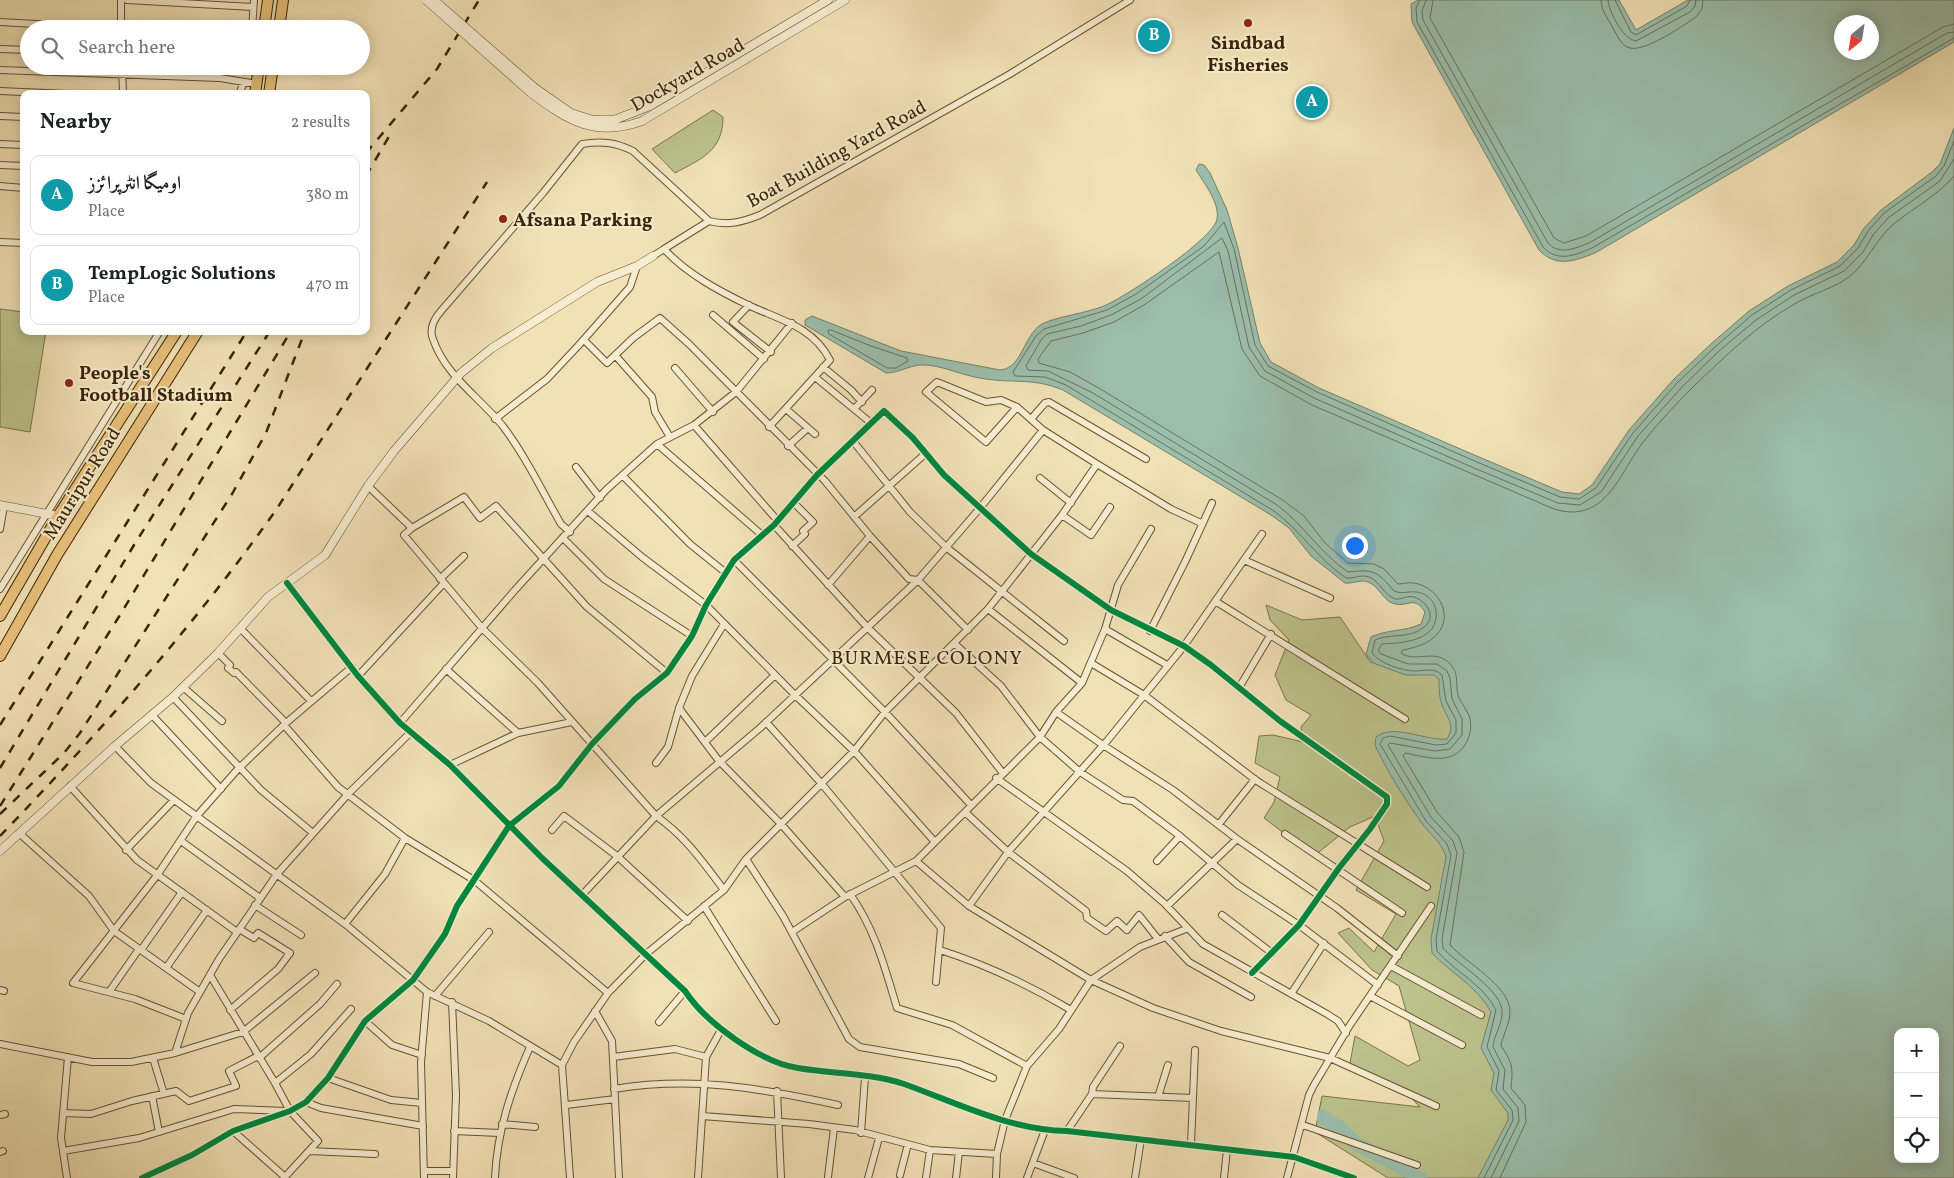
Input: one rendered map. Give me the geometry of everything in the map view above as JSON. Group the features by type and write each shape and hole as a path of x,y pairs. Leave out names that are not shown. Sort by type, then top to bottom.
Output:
{"highway":[{"path":"265,20 268,0"},
{"path":"280,20 283,0"},
{"path":"256,89 258,75"},
{"path":"270,90 272,75"},
{"name":"Mauripur Road","path":"0,616 58,516 174,335"},
{"name":"Mauripur Road","path":"0,656 57,555 195,335"}],"street":[{"path":"121,0 122,20"},
{"path":"127,0 254,4 253,20"},
{"name":"Dockyard Road","path":"426,0 549,107 569,119 585,125 611,128 642,121 845,0"},
{"name":"Dockyard Road","path":"434,0 534,88 571,114 593,120 614,120 650,106 828,0"},
{"name":"Boat Building Yard Road","path":"709,221 721,224 738,223 760,215 1010,74 1130,0"},
{"path":"0,22 20,23"},
{"path":"0,49 20,50"},
{"path":"0,70 20,71"},
{"path":"123,90 123,75 220,78 244,82 256,89"},
{"path":"241,90 244,82"},
{"path":"0,91 20,92"},
{"path":"0,116 20,117"},
{"path":"0,851 70,786 173,697 241,629 268,597 326,555 368,486 394,451 456,378 492,348 597,282 636,266 709,221 633,151 619,144 602,141 582,144 543,193 435,319 432,331 433,340 456,378 495,419 523,457 561,524 570,532"},
{"path":"0,144 20,145"},
{"path":"0,165 20,166"},
{"path":"0,186 20,188"},
{"path":"0,242 20,243"},
{"path":"664,249 688,272 748,305 792,323 814,338 824,349 830,360 769,426"},
{"path":"495,419 547,379 584,340 630,286 636,266"},
{"path":"748,305 733,322 771,352"},
{"path":"713,315 764,359"},
{"path":"584,340 607,363 660,318 689,344 817,476 825,481 870,536 909,578 918,580 968,630"},
{"path":"400,723 482,628 600,498 657,444 694,425 713,412 736,392 771,352 792,323"},
{"path":"1,585 157,335"},
{"path":"615,355 652,397 655,412 670,437"},
{"path":"823,367 851,390 862,402"},
{"path":"674,368 713,412"},
{"path":"815,376 871,423"},
{"path":"1017,407 986,442 926,392 937,382 986,402 1001,400 1017,407 1043,430 1097,464 1172,509 1201,522"},
{"path":"854,409 872,390"},
{"path":"1031,419 1045,403 1049,402 1146,459"},
{"path":"786,409 815,434"},
{"path":"142,1178 192,1155 233,1131 290,1111 306,1102 328,1078 365,1021 412,980 445,934 457,906 509,826 559,786 592,744 635,699 667,673 692,636 706,605 734,560 775,523 817,476 884,411 913,438 944,475 1031,554 1111,610 1150,631 1184,646 1240,686 1280,721 1387,797 1387,804 1299,925 1252,973"},
{"path":"694,425 792,546 868,628 956,713 1002,772"},
{"path":"788,446 808,428"},
{"path":"582,895 656,816 766,722 918,580 980,508 1043,430"},
{"path":"853,441 910,512 946,546 1002,593 1064,641"},
{"path":"657,444 762,535"},
{"path":"855,516 925,454"},
{"path":"570,1178 562,1065 574,1042 608,993 646,954 724,890 746,860 821,782 854,751 885,712 988,609 1062,515 1097,464"},
{"path":"576,466 600,498"},
{"path":"623,476 690,544 726,573"},
{"path":"1040,478 1071,503"},
{"path":"368,486 412,528"},
{"path":"667,673 587,607 496,506 480,518 464,497 412,528 404,535 482,628 538,683 656,816 673,828 693,848 724,890"},
{"path":"792,546 805,534 803,531 812,522 794,502"},
{"path":"1150,631 1185,562 1201,522 1212,503"},
{"path":"0,529 2,506 58,516"},
{"path":"1062,515 1091,535 1110,507"},
{"path":"589,512 642,558 706,605 794,694 854,751 935,842"},
{"path":"792,932 848,896 916,860 1002,772 1040,737 1056,712 1082,683 1106,629 1118,584 1150,529"},
{"path":"969,906 1008,852 1042,811 1080,772 1184,646 1262,534"},
{"path":"828,585 870,536"},
{"path":"564,539 604,579 692,636"},
{"path":"358,676 464,556"},
{"path":"734,560 885,712 971,805"},
{"path":"1244,560 1330,598"},
{"path":"286,583 358,676 400,723 450,765 509,826 685,991 693,1003 704,1010 721,1030 761,1055 790,1066 902,1084 956,1105 1045,1130 1191,1144 1294,1157 1354,1178"},
{"path":"1215,601 1271,634 1405,719"},
{"path":"988,609 1082,683"},
{"path":"656,763 668,747 679,708 692,676 724,624"},
{"path":"241,629 311,701"},
{"path":"1106,629 1167,665"},
{"path":"1240,686 1271,634"},
{"path":"954,644 1001,686 1040,737 1080,772 1123,800 1132,801 1180,836 1238,885 1299,925 1378,985"},
{"path":"218,653 230,665 228,668 234,673 236,672 285,724 338,787 405,838 474,880 608,993"},
{"path":"1091,663 1144,695 1256,779 1427,886"},
{"path":"186,1019 135,999 73,983 158,874 196,817 240,766 311,701 352,667"},
{"path":"446,669 518,733"},
{"path":"705,742 775,675"},
{"path":"183,687 222,721"},
{"path":"173,697 261,790 313,833"},
{"path":"679,708 719,761 861,909 880,949 897,1008 952,1025 1027,1066"},
{"path":"1056,712 1173,790 1398,956"},
{"path":"152,715 221,788"},
{"path":"450,765 518,733 572,722"},
{"path":"766,722 821,782 941,928 936,982"},
{"path":"175,1053 186,1019 200,992 238,930 277,874 349,794 411,732"},
{"path":"115,746 151,783 345,924 427,992 452,1002 489,1021 562,1065"},
{"path":"996,778 1127,871 1167,906 1186,929 1203,944 1333,1018 1346,1032"},
{"path":"1219,824 1256,779"},
{"path":"70,786 126,850 207,910 238,930 254,938 258,933 290,953 278,969 230,1010"},
{"path":"126,850 174,800"},
{"path":"965,812 1008,852 1086,911 1087,918 1106,931 1117,921 1126,930 1139,915 1158,939"},
{"path":"552,830 564,816 617,856 688,921"},
{"path":"20,833 90,896 114,931 200,992"},
{"path":"1285,834 1339,868 1402,913"},
{"path":"1157,861 1180,836"},
{"path":"345,924 385,874 405,838"},
{"path":"1167,906 1237,839"},
{"path":"181,840 260,898"},
{"path":"746,860 792,932 849,1039 860,1047 958,1064 993,1078"},
{"path":"916,860 969,906 1091,980 1152,1008 1221,1032 1330,1058 1436,1106"},
{"path":"109,992 182,892"},
{"path":"255,905 301,935"},
{"path":"704,906 776,1020"},
{"path":"1288,1178 1303,1125 1309,1095 1346,1032 1432,906"},
{"path":"166,968 207,910"},
{"path":"1222,915 1272,953"},
{"path":"996,1178 997,1154 1005,1120 1027,1066 1059,1029 1091,980 1140,946 1186,929"},
{"path":"435,996 489,932"},
{"path":"1165,936 1189,962 1251,997"},
{"path":"1291,994 1324,943"},
{"path":"940,950 976,962 1029,985 1071,1010"},
{"path":"1391,966 1482,1014"},
{"path":"0,1044 92,1062 131,1062 153,1058 243,1032 315,973"},
{"path":"210,975 290,1111 318,1140 285,1177 233,1131"},
{"path":"63,1113 91,1114 152,1096 176,1092 189,1101 236,1086 229,1071 258,1057 320,1004 337,984"},
{"path":"659,1022 685,991"},
{"path":"427,992 422,1055 424,1174 453,1174 456,1094 452,1002"},
{"path":"1370,996 1462,1045"},
{"path":"275,1083 311,1054 351,1009"},
{"path":"595,1011 612,1041 618,1178"},
{"path":"365,1021 392,1045 422,1055"},
{"path":"698,1178 706,1057 721,1030"},
{"path":"1068,1131 1120,1046"},
{"path":"495,1178 502,1124 512,1089 530,1047"},
{"path":"613,1057 675,1049 706,1057"},
{"path":"1191,1144 1195,1050"},
{"path":"67,1178 61,1138 68,1057"},
{"path":"153,1058 164,1094"},
{"path":"1158,1097 1168,1065"},
{"path":"861,1133 865,1077"},
{"path":"328,1078 392,1100 422,1103"},
{"path":"614,1089 650,1083 705,1082 777,1092 838,1105"},
{"path":"777,1092 781,1178"},
{"path":"1092,1094 1193,1098"},
{"path":"152,1096 159,1132"},
{"path":"566,1105 615,1099"},
{"path":"306,1102 322,1108 423,1126"},
{"path":"63,1151 159,1132 234,1109 290,1111"},
{"path":"702,1116 856,1130 879,1138 930,1150 997,1154"},
{"path":"502,1124 535,1127"},
{"path":"1303,1125 1417,1165"},
{"path":"828,1177 834,1128"},
{"path":"1027,1178 1045,1130"},
{"path":"454,1131 500,1133"},
{"path":"868,1178 879,1138"},
{"path":"1135,1178 1141,1139"},
{"path":"900,1175 908,1144"},
{"path":"1224,1178 1227,1149"},
{"path":"926,1178 930,1150"},
{"path":"310,1151 375,1154"},
{"path":"956,1178 959,1152"},
{"path":"1033,1163 1074,1178"}],"green space":[{"path":"713,110 723,117 722,129 715,146 702,158 675,173 652,149"},
{"path":"0,309 20,312 20,335 45,335 30,432 0,427"},
{"path":"1266,605 1302,620 1340,617 1371,663 1395,646 1897,721 1935,1028 1894,1028 1894,1163 1939,1163 1939,1058 1954,1178 1388,1178 1315,1132 1322,1096 1420,1107 1402,1088 1349,1069 1355,1036 1408,1066 1420,1060 1399,986 1372,970 1338,933 1349,928 1374,952 1396,914 1356,890 1384,841 1375,816 1350,827 1314,856 1264,818 1274,802 1280,777 1255,763 1259,736 1273,735 1303,742 1301,727 1311,715 1286,700 1275,675 1289,640 1270,620"}],"water":[{"path":"1418,0 1619,0 1636,30 1688,0 1954,0 1954,42 1595,253 1566,261 1552,259 1545,256 1539,250 1412,22 1411,4"},
{"path":"1954,128 1954,1178 1478,1178 1508,1120 1508,1113 1491,1090 1494,1073 1481,1048 1491,1012 1486,1003 1472,988 1432,953 1431,939 1446,857 1439,843 1421,822 1402,794 1375,745 1376,737 1383,733 1392,732 1447,739 1451,726 1441,702 1439,679 1434,675 1406,675 1373,663 1366,654 1371,637 1377,634 1415,627 1421,624 1425,612 1418,604 1400,605 1387,600 1368,582 1345,583 1311,556 1289,528 1271,515 1063,390 1041,383 980,378 928,365 886,373 805,325 805,320 812,316 901,351 1000,370 1008,368 1014,364 1031,336 1042,324 1104,306 1148,280 1201,240 1217,219 1216,206 1211,193 1196,170 1199,164 1204,165 1210,173 1227,210 1238,248 1260,343 1271,362 1319,388 1479,457 1562,492 1579,494 1592,485 1629,430 1674,379 1712,343 1749,311 1788,286 1837,262 1854,245 1864,228 1881,210 1940,164"}],"waterway":[{"path":"1324,1116 1324,1119 1341,1128 1355,1143 1421,1178"}],"railway":[{"path":"370,148 437,69 479,0"},
{"path":"370,169 391,133"},
{"path":"0,836 109,719 212,596 245,553 276,510 487,182"},
{"path":"0,725 244,335"},
{"path":"0,768 134,545 267,335"},
{"path":"0,806 120,615 289,335"},
{"path":"0,814 64,753 80,733 232,494 266,433 303,335"}],"cycle path":[{"path":"142,1178 192,1155 233,1131 290,1111 306,1102 328,1078 365,1021 413,980 445,934 457,906 509,826 559,786 592,744 635,699 667,673 692,636 706,605 734,560 774,525 817,475 884,411 913,438 944,475 1031,554 1111,610 1184,646 1211,665 1280,721 1387,797 1387,804 1370,829 1339,868 1299,925 1252,973"},
{"path":"287,583 358,676 400,723 450,765 542,858 685,991 706,1016 735,1039 767,1058 798,1068 891,1080 1004,1121 1025,1126 1294,1157 1354,1178"}],"place":[{"name":"Sindbad Fisheries","path":"1248,23"},
{"name":"TempLogic Solutions","path":"1154,36"},
{"name":"اومیگا انٹرپرائزز","path":"1312,102"},
{"name":"Afsana Parking","path":"503,219"},
{"name":"People's Football Stadium","path":"69,383"}],"district":[{"name":"BURMESE COLONY","path":"927,657"}]}
